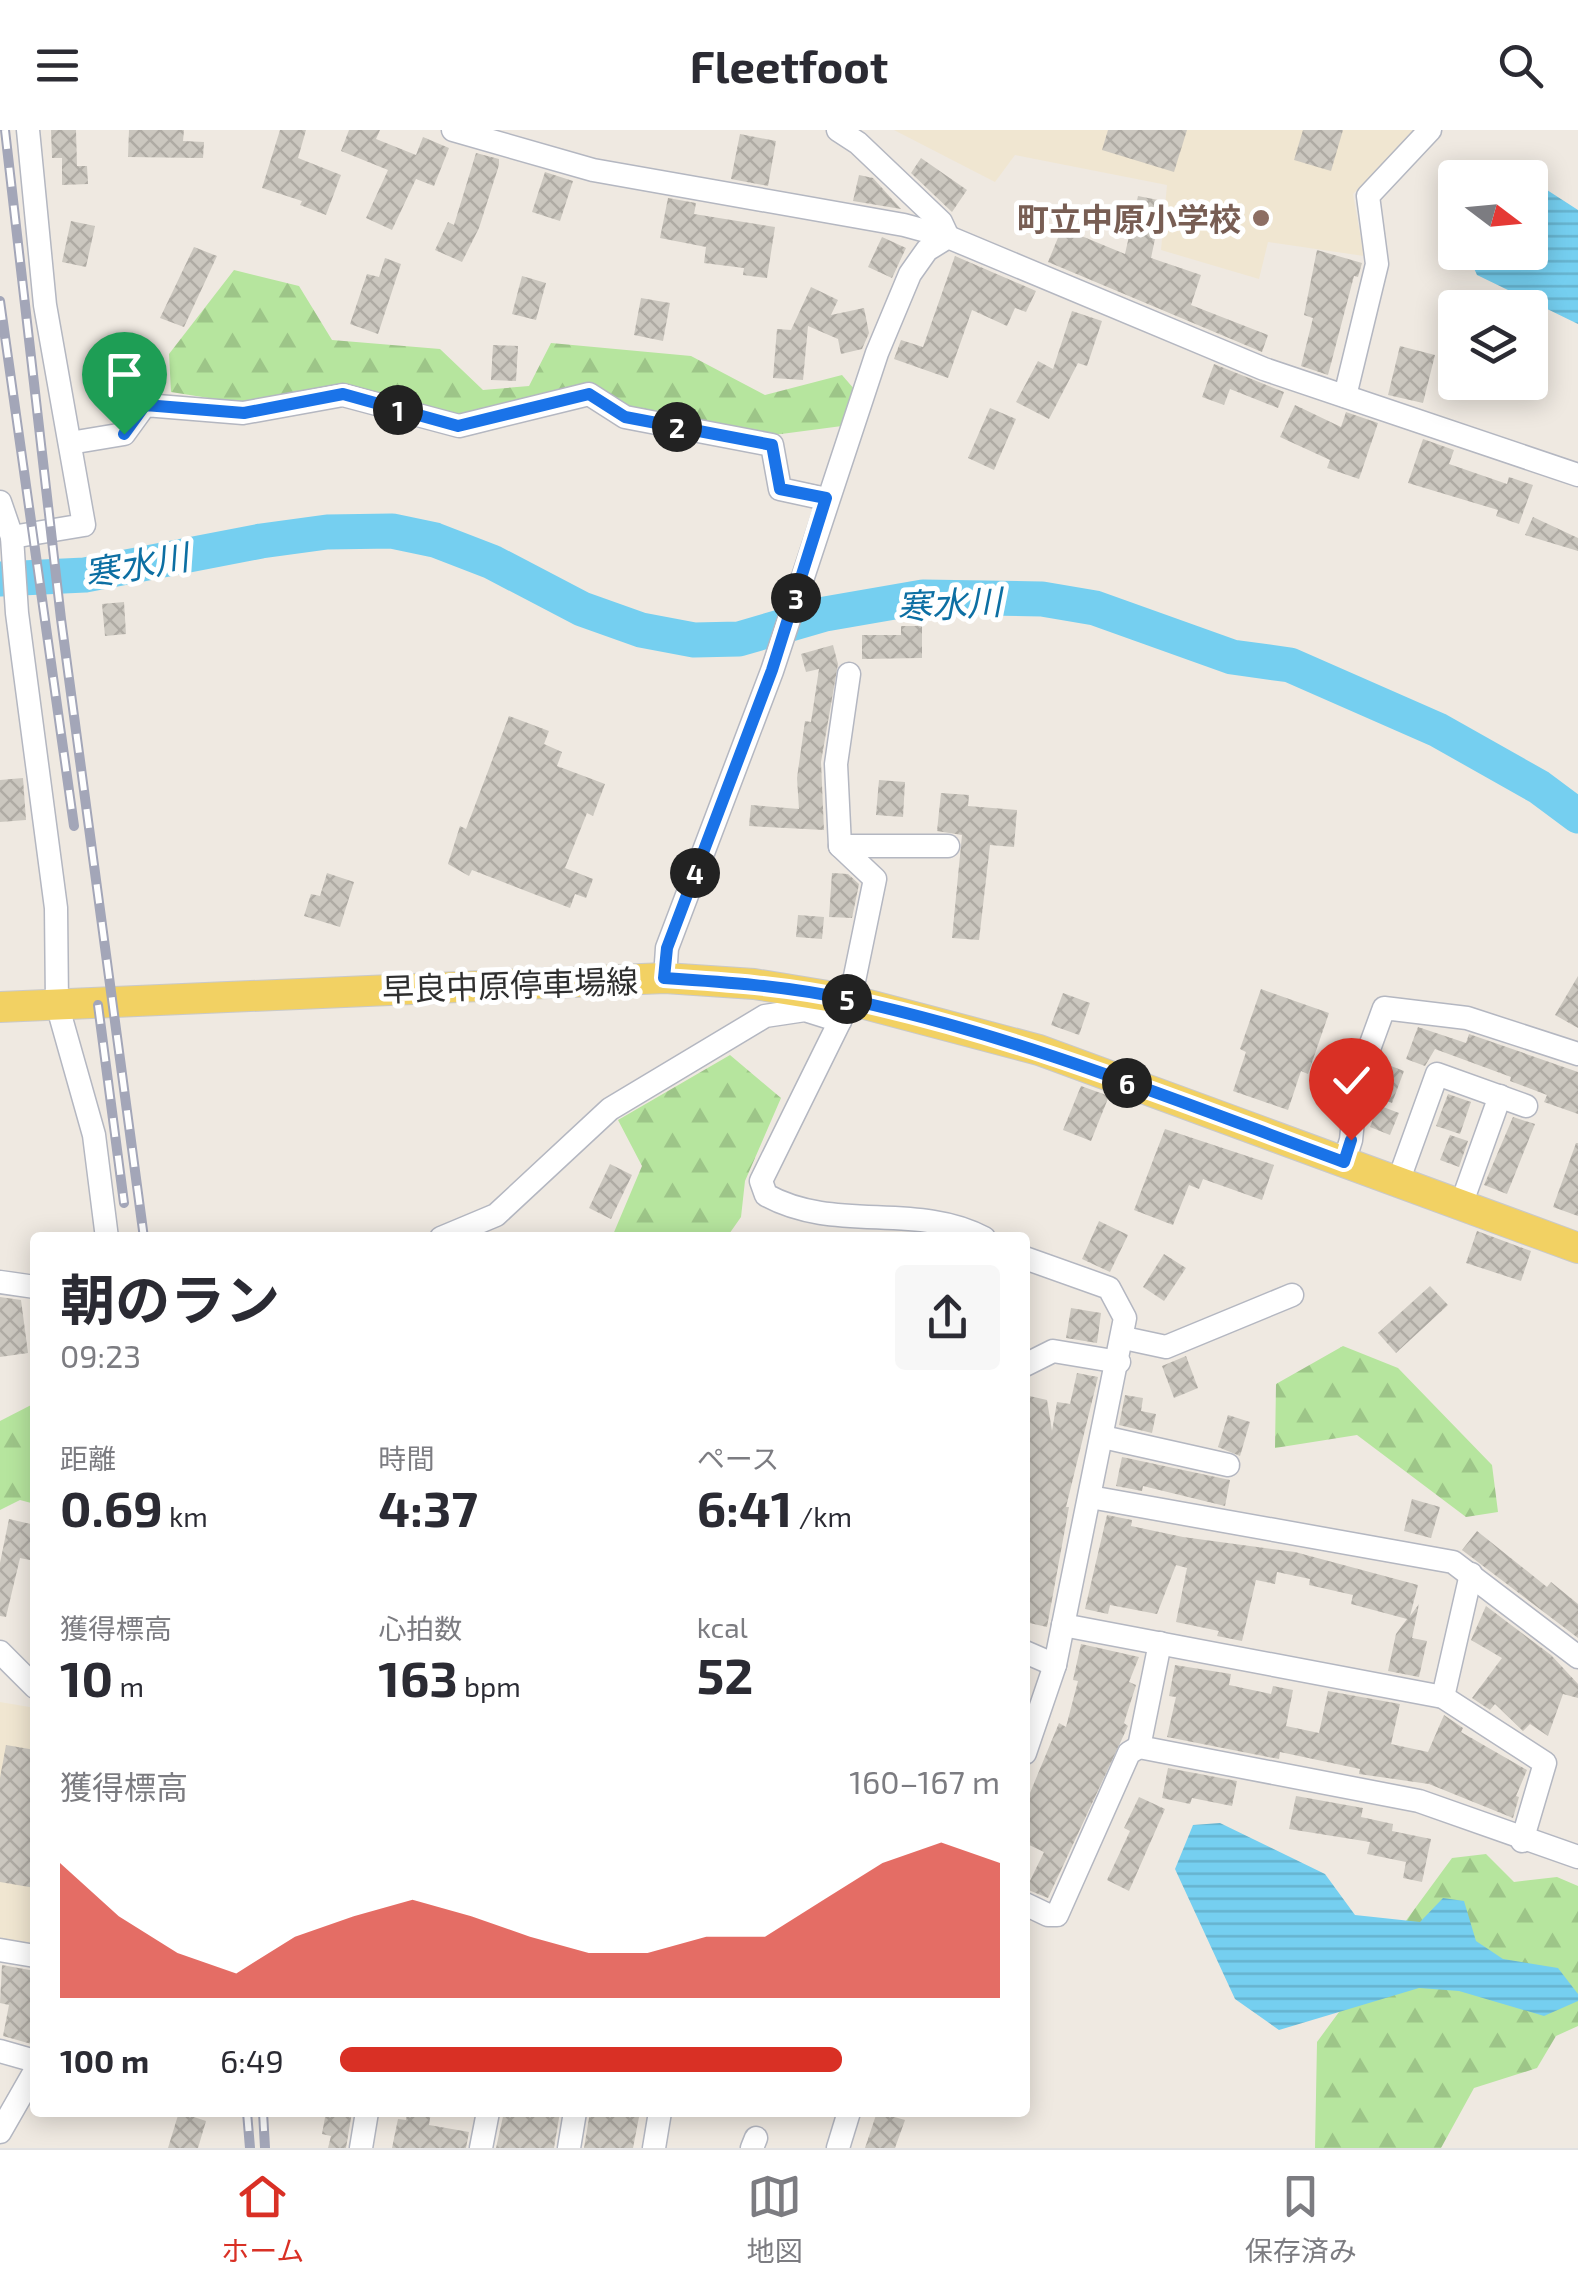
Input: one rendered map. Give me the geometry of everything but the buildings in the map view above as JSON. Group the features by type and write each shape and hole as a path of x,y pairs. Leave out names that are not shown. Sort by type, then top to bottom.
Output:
{"main road":[{"name":"早良中原停車場線","path":"0,1007 664,978 754,984 842,1010 1038,1050 1578,1248"}],"street":[{"path":"12,538 84,525 45,305 28,130"},
{"path":"453,130 593,170 904,225 948,237 1201,345 1578,476"},
{"path":"838,130 858,143 941,222 948,237"},
{"path":"1345,396 1376,264 1368,196 1430,130"},
{"path":"664,978 667,948 772,670 876,353 910,274 928,250 948,237"},
{"path":"70,443 124,434 145,405 244,413 343,394 458,426 589,394 625,417 772,445 780,489 826,498"},
{"path":"0,502 12,538 16,613 56,908 57,1004 94,1135 106,1232"},
{"path":"850,674 836,764 840,846 875,879 854,981 761,1181 766,1195 782,1204 850,1219 932,1220 967,1232"},
{"path":"840,846 948,846"},
{"path":"1344,1162 1351,1140 1357,1082 1384,1008 1467,1018 1578,1054"},
{"path":"455,1232 496,1215 610,1109 765,1016 842,1010"},
{"path":"1398,1182 1437,1074 1526,1106"},
{"path":"1461,1205 1500,1096"},
{"path":"1030,1260 1109,1288 1125,1318 1124,1338 1054,1665 1030,1739"},
{"path":"0,1282 30,1285"},
{"path":"1124,1338 1166,1347 1292,1294"},
{"path":"1030,1362 1053,1351 1119,1362"},
{"path":"1103,1437 1228,1465"},
{"path":"1090,1496 1433,1557 1471,1574 1578,1657"},
{"path":"1443,1696 1471,1574"},
{"path":"1063,1625 1443,1696 1544,1763 1522,1840"},
{"path":"1030,1907 1048,1916 1058,1915 1130,1753 1140,1746 1160,1643"},
{"path":"0,1652 30,1682"},
{"path":"1030,1654 1054,1665"},
{"path":"1140,1746 1420,1801 1578,1857"},
{"path":"0,1950 30,1955"},
{"path":"0,2051 30,2059"},
{"path":"0,2132 30,2080"},
{"path":"361,2148 366,2117"},
{"path":"481,2148 487,2117"},
{"path":"569,2148 575,2117"},
{"path":"654,2148 659,2117"},
{"path":"838,2148 847,2117"}],"shaded area":[{"name":"町立中原小学校","path":"894,130 1418,130 1353,194 1364,256 1268,242 1259,279 1161,250 1167,185 1015,155 995,182"},
{"path":"0,1702 30,1707 30,1948 0,1943"}],"green space":[{"path":"234,270 299,286 332,340 440,349 483,390 529,386 551,343 691,356 765,395 842,375 855,390 842,426 766,436 625,405 592,386 460,415 339,384 240,403 171,392 169,354"},
{"path":"730,1055 781,1098 745,1181 741,1217 730,1232 614,1232 642,1166 618,1120"},
{"path":"1343,1346 1398,1368 1492,1465 1498,1512 1466,1517 1357,1435 1275,1448 1276,1384"},
{"path":"30,1406 30,1503 20,1500 0,1510 0,1421"},
{"path":"1486,1854 1514,1882 1557,1877 1578,1886 1578,2026 1556,2036 1537,2068 1474,2088 1441,2148 1315,2148 1317,2042 1452,1858"}],"water":[{"path":"1548,191 1578,210 1578,324 1548,309 1548,290 1508,290 1477,275 1475,270 1548,270"},
{"path":"1220,1823 1325,1874 1355,1915 1420,1922 1443,1898 1464,1901 1476,1941 1503,1959 1558,1968 1578,1994 1578,2001 1544,2016 1459,1991 1419,1988 1279,2030 1235,1999 1175,1869 1193,1825"}],"waterway":[{"name":"寒水川","path":"0,579 85,575 327,532 392,531 435,540 492,562 582,609 641,630 694,640 739,639 825,614 923,597 1042,599 1095,608 1232,657 1290,665 1438,730 1539,787 1578,816"}],"railway":[{"path":"5,130 61,619 143,1232"},
{"path":"0,301 74,826"},
{"path":"98,1005 124,1203"},
{"path":"247,2117 250,2148"},
{"path":"263,2117 265,2148"}],"place":[{"name":"町立中原小学校","path":"1261,218"}],"route":[{"path":"124,434 145,405 244,413 343,394 458,426 589,394 625,417 772,445 780,489 826,498 772,670 667,948 664,978 754,984 846,999 1038,1050 1344,1162 1351,1140"}]}
